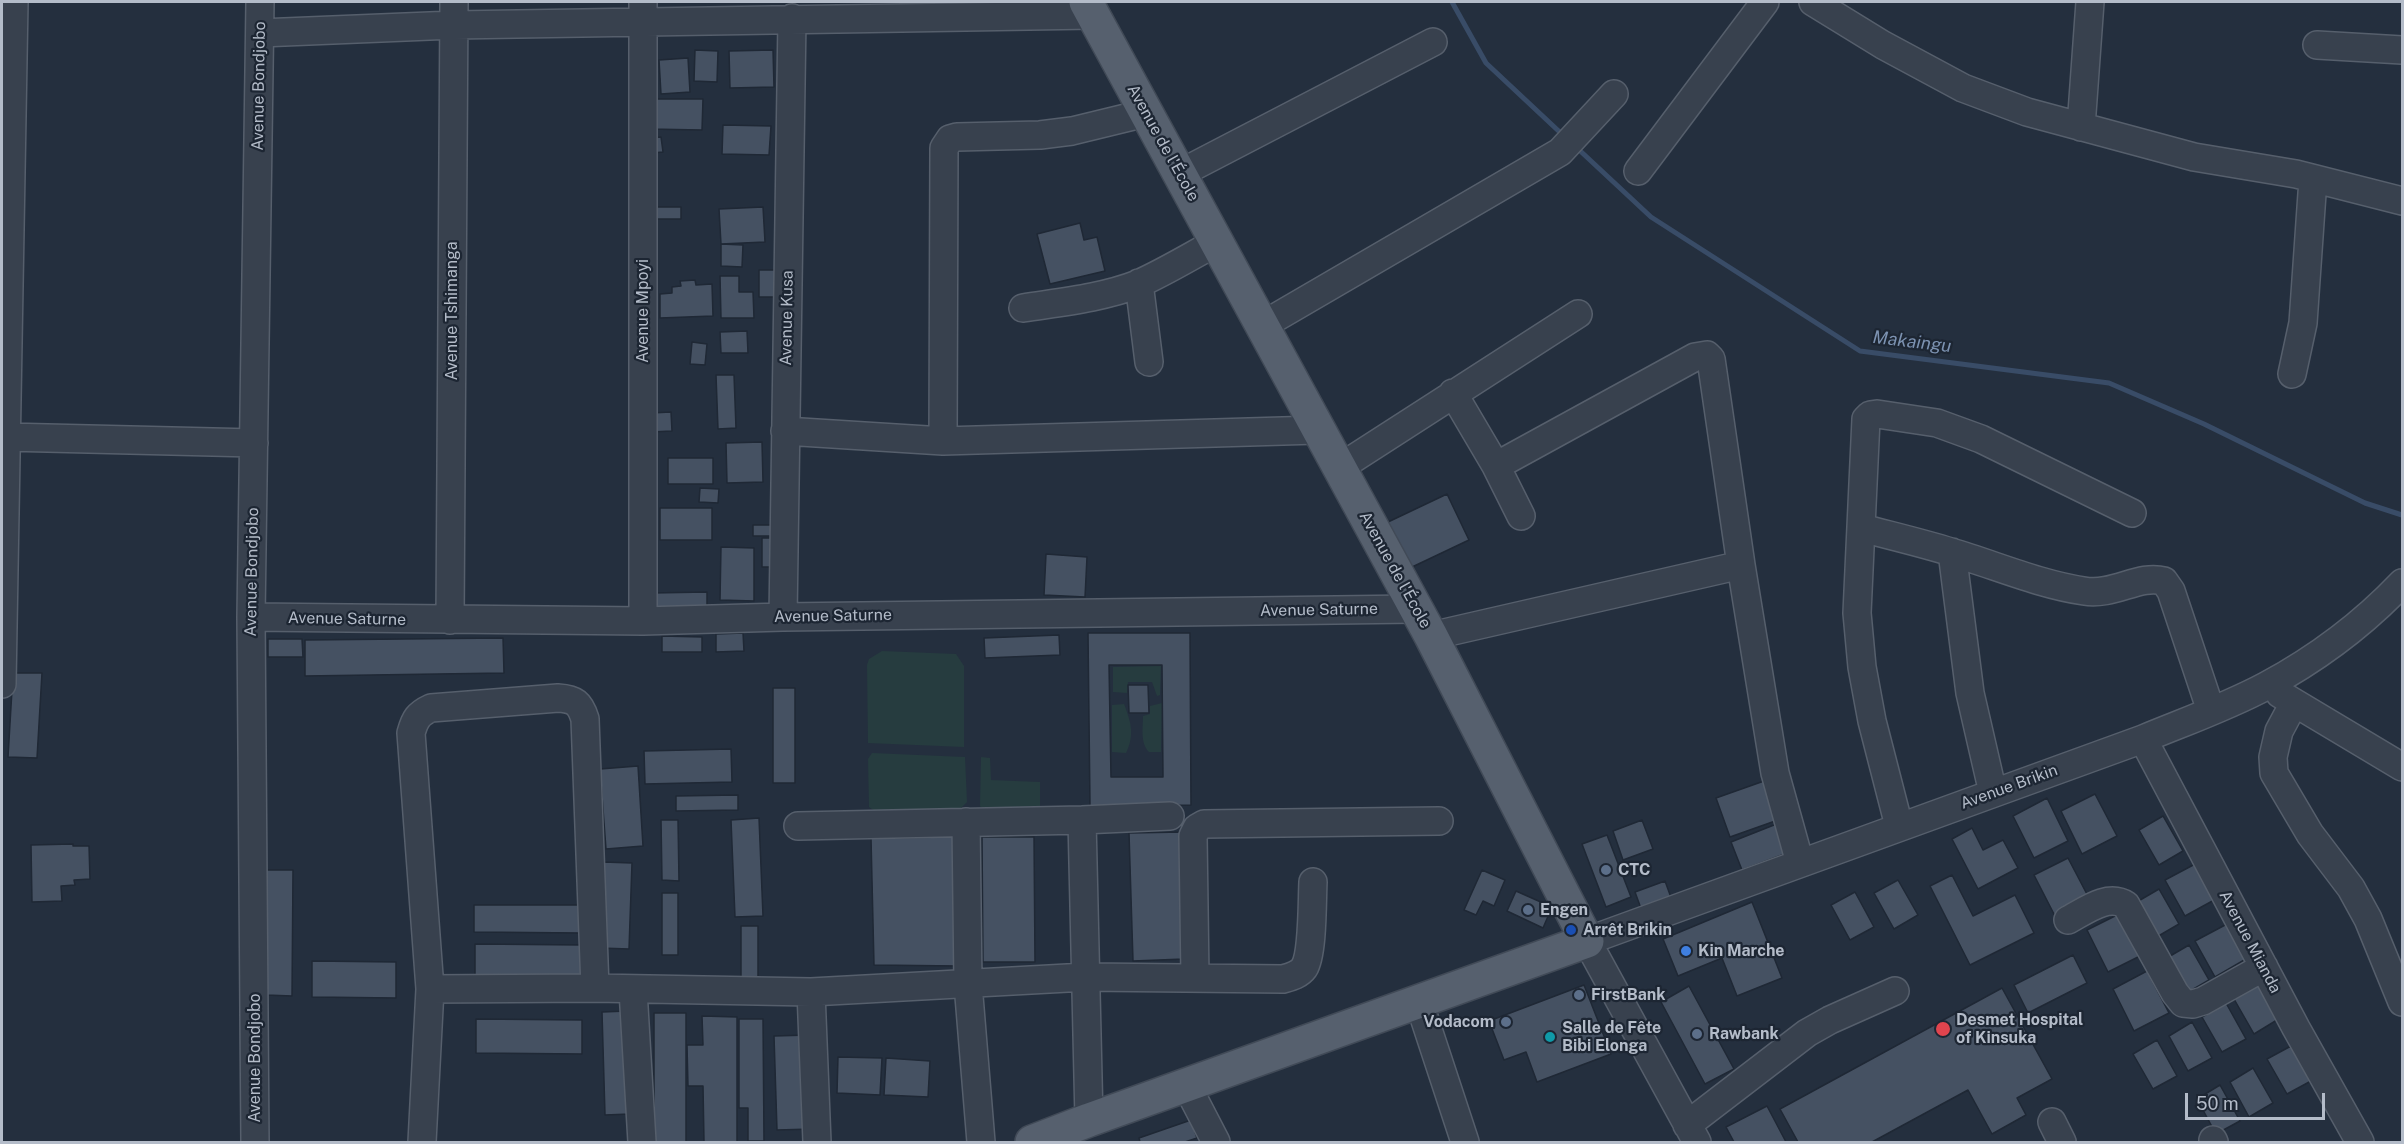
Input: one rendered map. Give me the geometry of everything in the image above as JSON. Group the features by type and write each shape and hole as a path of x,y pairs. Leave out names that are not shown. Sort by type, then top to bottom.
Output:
{"main road":[{"name":"Avenue de l'École","path":"1090,8 1423,622 1587,941"},
{"path":"1042,1141 1089,1120 1587,941"}],"street":[{"path":"2,684 3,500 6,438 7,100 14,2"},
{"name":"Avenue Bondjobo","path":"255,1143 251,617 260,2"},
{"path":"1638,171 1766,2"},
{"path":"1813,2 1883,45 1963,88 2027,112 2194,157 2313,179 2403,201"},
{"path":"2081,127 2090,2"},
{"path":"260,33 454,13 643,11 805,13 1090,8"},
{"name":"Avenue Mpoyi","path":"643,11 643,621"},
{"name":"Avenue Tshimanga","path":"450,620 454,13"},
{"name":"Avenue Kusa","path":"783,617 786,430 805,13"},
{"path":"1179,174 1433,42"},
{"path":"2317,45 2403,50"},
{"path":"1263,325 1567,144 1614,94"},
{"path":"942,441 944,148 946,143 957,137 1040,135 1072,131 1146,113"},
{"path":"2292,374 2303,323 2313,179"},
{"path":"1023,308 1077,300 1139,283 1217,242"},
{"path":"1139,283 1149,362"},
{"path":"1339,468 1578,314"},
{"path":"1496,466 1695,357 1707,355 1714,366 1741,565 1775,773 1800,863"},
{"path":"1453,393 1496,466 1521,516"},
{"path":"1899,826 1872,721 1862,667 1857,613 1866,419 1870,415 1877,414 1937,423 1981,439 2132,513"},
{"path":"786,430 942,441 1317,430"},
{"path":"6,438 254,443"},
{"path":"1862,528 1952,552 2067,588 2092,592 2122,588 2155,578 2164,581 2171,591 2211,711"},
{"path":"1952,552 1970,693 1993,793"},
{"name":"Avenue Saturne","path":"251,617 643,621 783,617 1423,622 1741,565"},
{"name":"Avenue Brikin","path":"1587,941 1899,826 2143,740 2211,711 2266,686 2333,645 2400,590"},
{"path":"2266,686 2403,767"},
{"path":"422,1143 430,989 411,733 415,718 421,712 431,708 558,698 572,699 580,705 585,719 595,988"},
{"path":"2294,703 2279,731 2273,757 2274,773 2283,792 2310,834 2351,888 2368,919 2403,1002"},
{"name":"Avenue Mianda","path":"2143,740 2360,1143"},
{"path":"798,826 1170,816"},
{"path":"1082,820 1089,1120"},
{"path":"1195,977 1193,836 1197,828 1204,824 1439,821"},
{"path":"966,822 968,984 981,1143"},
{"path":"430,989 595,988 811,993 1086,977 1283,979 1295,975 1304,968 1309,954 1313,882"},
{"path":"2068,920 2108,900 2119,900 2126,905 2175,993 2183,1002 2193,1004 2203,1000 2264,967"},
{"name":"Avenue de l'École","path":"1587,941 1692,1134"},
{"path":"633,990 642,1143"},
{"path":"1692,1134 1807,1033 1830,1020 1895,992"},
{"path":"811,993 817,1143"},
{"path":"1419,1002 1465,1143"},
{"path":"1187,1086 1216,1143"}],"green space":[{"path":"882,651 956,654 964,666 964,747 868,743 867,665 869,659"},
{"path":"1161,666 1160,695 1157,696 1152,682 1128,682 1127,693 1113,692 1113,667"},
{"path":"1162,703 1161,752 1149,752 1143,740 1143,716 1150,714 1150,706"},
{"path":"1124,704 1130,723 1129,746 1126,753 1112,752 1112,705"},
{"path":"872,753 965,757 967,802 955,814 876,812 869,807 868,759"},
{"path":"981,757 990,758 991,780 1040,782 1040,809 986,812 980,806"}],"building":[{"path":"695,50 718,51 717,82 694,81"},
{"path":"773,50 774,87 730,88 729,51"},
{"path":"688,58 690,92 661,94 659,60"},
{"path":"655,99 703,99 702,130 648,129"},
{"path":"723,125 771,126 769,155 722,154"},
{"path":"661,137 663,152 652,153 651,138"},
{"path":"657,207 681,207 681,219 657,219"},
{"path":"763,207 765,242 721,244 719,209"},
{"path":"1080,223 1084,240 1097,237 1105,271 1050,284 1037,234"},
{"path":"721,244 743,245 742,267 721,266"},
{"path":"759,270 782,270 783,297 759,297"},
{"path":"720,276 739,276 739,292 753,292 754,318 721,318"},
{"path":"695,280 696,285 712,284 713,316 660,318 660,294 672,293 672,287 681,286 680,281"},
{"path":"747,331 748,353 721,353 720,332"},
{"path":"692,342 707,344 705,365 690,364"},
{"path":"716,375 734,375 736,428 718,429"},
{"path":"671,412 672,431 651,432 651,413"},
{"path":"762,442 763,482 727,483 726,443"},
{"path":"668,458 713,458 713,484 668,484"},
{"path":"700,488 719,489 718,503 699,502"},
{"path":"1447,494 1469,540 1410,568 1388,522"},
{"path":"660,508 712,508 712,540 660,540"},
{"path":"753,525 775,525 775,536 753,536"},
{"path":"762,538 779,538 779,567 762,567"},
{"path":"721,547 754,548 754,601 720,600"},
{"path":"1046,554 1087,557 1085,597 1044,595"},
{"path":"707,592 707,611 653,612 652,593"},
{"path":"743,633 744,651 716,652 716,634"},
{"path":"1088,633 1190,633 1191,805 1090,806","holes":["1109,665 1162,665 1163,777 1111,777"]},
{"path":"1059,635 1060,655 985,658 984,638"},
{"path":"662,636 702,637 702,652 662,652"},
{"path":"503,638 504,673 305,676 305,640"},
{"path":"268,639 302,639 303,657 268,657"},
{"path":"13,673 42,673 37,758 8,757"},
{"path":"1128,685 1148,685 1149,713 1129,713"},
{"path":"773,688 795,688 795,783 773,783"},
{"path":"731,749 732,782 645,784 644,751"},
{"path":"638,766 643,846 606,849 600,769"},
{"path":"1764,781 1778,820 1730,837 1716,798"},
{"path":"2095,794 2117,836 2082,854 2061,811"},
{"path":"738,795 738,810 676,811 676,796"},
{"path":"2047,798 2068,841 2034,858 2013,816"},
{"path":"2163,816 2183,851 2159,865 2139,830"},
{"path":"759,818 763,916 735,917 731,820"},
{"path":"661,820 678,820 679,881 662,880"},
{"path":"1642,820 1653,849 1623,860 1613,831"},
{"path":"1779,823 1790,852 1742,870 1731,842"},
{"path":"1972,828 1983,850 2003,840 2018,868 1978,889 1952,839"},
{"path":"1183,832 1184,959 1133,961 1129,833"},
{"path":"1607,835 1631,897 1606,907 1582,844"},
{"path":"954,837 958,966 874,965 871,838"},
{"path":"982,837 1034,837 1035,962 983,962"},
{"path":"73,844 73,846 89,846 90,879 74,880 75,885 61,886 62,901 32,902 31,845"},
{"path":"2068,858 2090,900 2056,918 2034,875"},
{"path":"603,862 632,863 629,949 600,948"},
{"path":"2197,863 2216,899 2185,916 2165,880"},
{"path":"266,870 293,870 292,996 266,995"},
{"path":"1482,870 1505,880 1494,906 1483,901 1476,915 1464,910"},
{"path":"1952,875 1973,916 2015,895 2034,933 1970,965 1930,886"},
{"path":"1898,880 1918,915 1894,929 1874,893"},
{"path":"1665,881 1673,903 1643,914 1635,892"},
{"path":"2159,889 2179,924 2155,938 2135,903"},
{"path":"1516,891 1552,907 1543,928 1507,911"},
{"path":"1855,892 1874,927 1850,940 1831,905"},
{"path":"662,893 678,893 678,955 662,955"},
{"path":"1752,902 1782,978 1737,996 1722,958 1678,976 1663,939"},
{"path":"474,905 581,905 581,933 474,932"},
{"path":"2121,913 2142,955 2108,972 2087,930"},
{"path":"2227,924 2246,959 2215,977 2195,941"},
{"path":"741,926 758,926 758,983 741,983"},
{"path":"475,944 582,945 582,982 475,982"},
{"path":"2189,945 2209,980 2185,994 2165,959"},
{"path":"2073,955 2087,983 2028,1013 2014,985"},
{"path":"312,961 396,962 396,998 312,997"},
{"path":"2147,971 2169,1013 2134,1031 2113,989"},
{"name":"Salle de Fête Bibi Elonga","path":"1584,985 1611,1054 1537,1082 1526,1052 1504,1060 1489,1021"},
{"path":"2258,985 2277,1020 2254,1034 2234,999"},
{"path":"1689,986 1734,1069 1705,1084 1661,1002"},
{"path":"2002,988 2052,1079 2017,1098 2026,1115 1992,1134 1968,1090 1872,1142 1798,1142 1780,1109"},
{"path":"2226,1003 2246,1039 2222,1052 2202,1017"},
{"path":"627,1011 630,1114 605,1115 602,1012"},
{"path":"654,1013 686,1013 686,1142 654,1142"},
{"path":"702,1016 737,1017 737,1142 704,1142 703,1086 688,1086 687,1045 703,1045"},
{"path":"476,1019 582,1020 582,1054 476,1053"},
{"path":"739,1019 763,1019 764,1141 748,1141 748,1108 739,1108"},
{"path":"2192,1022 2212,1058 2188,1071 2169,1036"},
{"path":"809,1035 812,1129 777,1130 774,1036"},
{"path":"2157,1040 2177,1076 2153,1089 2133,1054"},
{"path":"2291,1046 2311,1081 2287,1094 2267,1059"},
{"path":"838,1057 882,1058 880,1095 837,1093"},
{"path":"886,1058 930,1061 928,1097 884,1095"},
{"path":"2253,1068 2273,1103 2249,1117 2230,1082"},
{"path":"2220,1085 2240,1121 2216,1134 2197,1099"},
{"path":"1767,1106 1786,1142 1734,1142 1726,1127"},
{"path":"1191,1120 1197,1138 1185,1142 1140,1142 1139,1138"}],"waterway":[{"name":"Makaingu","path":"1452,2 1486,63 1565,137"},
{"name":"Makaingu","path":"1576,147 1651,217 1860,351 2109,383 2204,424 2365,503 2402,515"}],"place":[{"name":"CTC","path":"1606,870"},
{"name":"Engen","path":"1528,910"},
{"name":"Arrêt Brikin","path":"1571,930"},
{"name":"Kin Marche","path":"1686,951"},
{"name":"FirstBank","path":"1579,995"},
{"name":"Vodacom","path":"1506,1022"},
{"name":"Desmet Hospital of Kinsuka","path":"1943,1029"},
{"name":"Rawbank","path":"1697,1034"},
{"name":"Salle de Fête Bibi Elonga","path":"1550,1037"}]}
